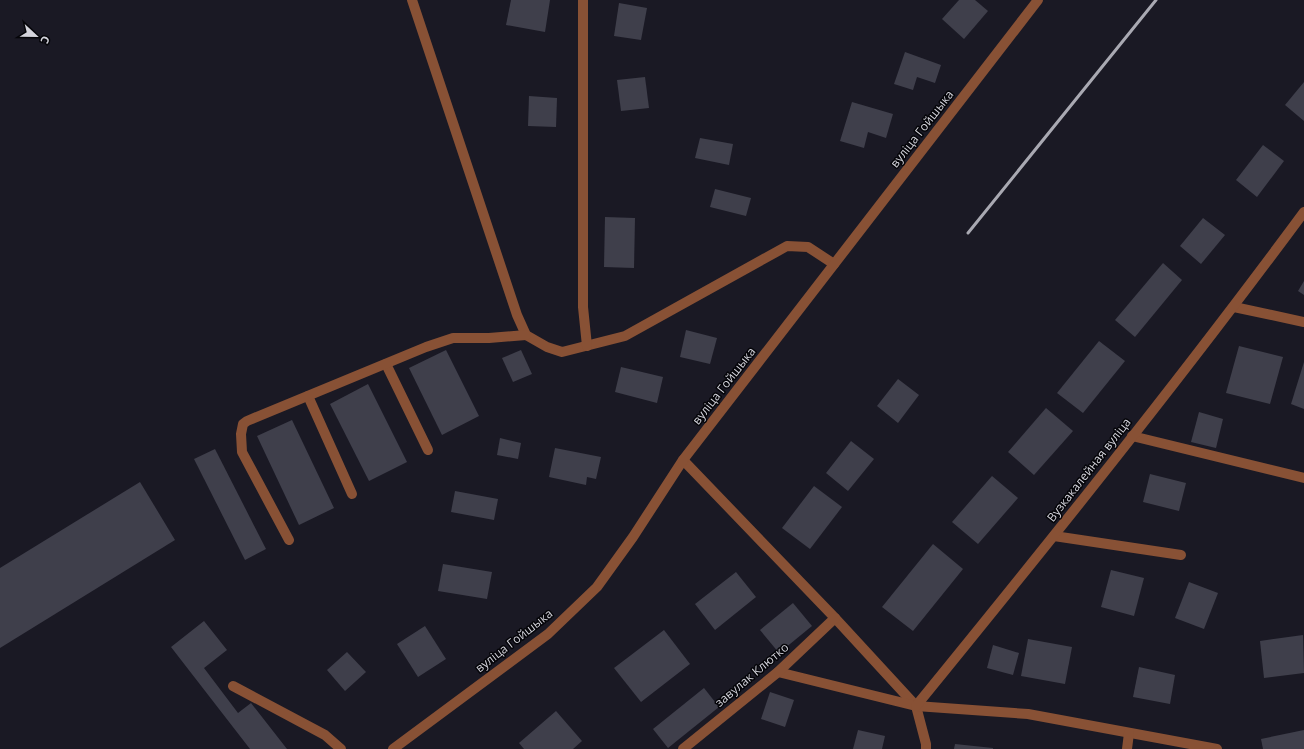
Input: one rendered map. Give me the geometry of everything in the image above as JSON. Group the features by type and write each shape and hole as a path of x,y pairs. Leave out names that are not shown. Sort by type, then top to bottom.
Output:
{"street":[{"path":"412,0 517,315 526,335 546,347 562,352 625,336 787,246 808,247 834,264"},
{"path":"583,0 583,307 587,346"},
{"name":"вуліца Гойшыка","path":"394,749 548,634 597,587 633,537 683,460 1038,0"},
{"name":"Вузкакалейная вуліца","path":"916,706 1054,536 1234,307 1304,212"},
{"path":"1234,307 1304,322"},
{"path":"289,540 242,452 240,434 243,424 247,421 386,364 453,338 490,338 526,335"},
{"path":"386,364 428,450"},
{"path":"308,396 352,494"},
{"path":"1132,436 1304,478"},
{"path":"683,460 835,618 916,706 926,749"},
{"path":"1054,536 1181,555"},
{"name":"завулак Клютко","path":"683,749 778,672 835,618"},
{"path":"778,672 916,706 1028,714 1217,749"},
{"path":"233,686 326,735 341,749"},
{"path":"1127,749 1129,733"}],"building":[{"path":"511,0 550,0 545,32 506,25"},
{"path":"959,0 975,0 988,11 964,39 942,19"},
{"path":"619,3 647,8 641,40 614,36"},
{"path":"905,52 941,65 935,83 917,77 913,90 894,84"},
{"path":"645,77 649,108 621,111 617,80"},
{"path":"1304,82 1304,121 1285,105"},
{"path":"529,96 557,98 556,127 528,126"},
{"path":"852,102 893,114 886,138 868,132 864,148 840,141"},
{"path":"700,138 733,144 729,165 695,158"},
{"path":"1263,145 1284,161 1257,197 1236,180"},
{"path":"715,189 751,198 746,216 710,207"},
{"path":"605,217 635,218 634,268 604,267"},
{"path":"1203,218 1225,235 1201,264 1180,246"},
{"path":"1163,263 1182,280 1135,337 1115,320"},
{"path":"1304,281 1304,295 1298,291"},
{"path":"686,330 717,338 710,364 680,357"},
{"path":"1099,341 1125,361 1083,413 1057,393"},
{"path":"1239,346 1283,357 1270,404 1226,393"},
{"path":"446,350 479,416 442,435 409,368"},
{"path":"521,350 532,374 513,382 502,358"},
{"path":"1304,362 1304,409 1291,404"},
{"path":"621,367 663,377 657,403 615,392"},
{"path":"898,379 919,395 898,423 877,406"},
{"path":"368,384 407,462 369,481 330,404"},
{"path":"1046,408 1073,431 1034,475 1008,452"},
{"path":"1199,412 1223,419 1216,448 1191,442"},
{"path":"292,420 334,508 299,525 257,436"},
{"path":"500,438 521,443 518,459 497,455"},
{"path":"851,441 874,459 848,491 826,473"},
{"path":"555,448 601,457 596,479 587,477 586,485 549,477"},
{"path":"215,449 266,549 245,560 194,459"},
{"path":"1150,474 1186,483 1179,511 1143,502"},
{"path":"992,476 1018,498 978,544 952,522"},
{"path":"140,482 175,540 0,648 0,568"},
{"path":"814,486 842,507 810,549 782,528"},
{"path":"455,491 498,499 494,520 451,512"},
{"path":"933,544 963,569 913,631 882,607"},
{"path":"443,564 492,572 487,599 438,591"},
{"path":"1111,570 1144,578 1134,616 1101,607"},
{"path":"736,572 756,597 715,630 695,604"},
{"path":"1189,582 1218,593 1204,629 1175,618"},
{"path":"793,603 812,626 779,653 760,630"},
{"path":"204,621 227,650 204,668 238,713 251,703 287,749 250,749 171,647"},
{"path":"425,626 446,659 418,677 397,644"},
{"path":"664,630 690,664 641,702 614,668"},
{"path":"1303,635 1304,673 1264,678 1260,641"},
{"path":"1028,639 1072,647 1065,684 1021,676"},
{"path":"993,645 1019,653 1013,675 987,668"},
{"path":"347,652 366,672 345,691 327,670"},
{"path":"1139,667 1175,675 1170,704 1133,697"},
{"path":"704,688 719,707 668,748 653,729"},
{"path":"770,692 794,700 785,727 761,719"},
{"path":"556,711 582,741 573,749 524,749 519,743"},
{"path":"858,730 885,736 882,749 853,749"},
{"path":"1304,730 1304,749 1263,749 1261,739"},
{"path":"955,744 993,748 993,749 954,749"}],"railway":[{"path":"968,233 1156,0"}]}
